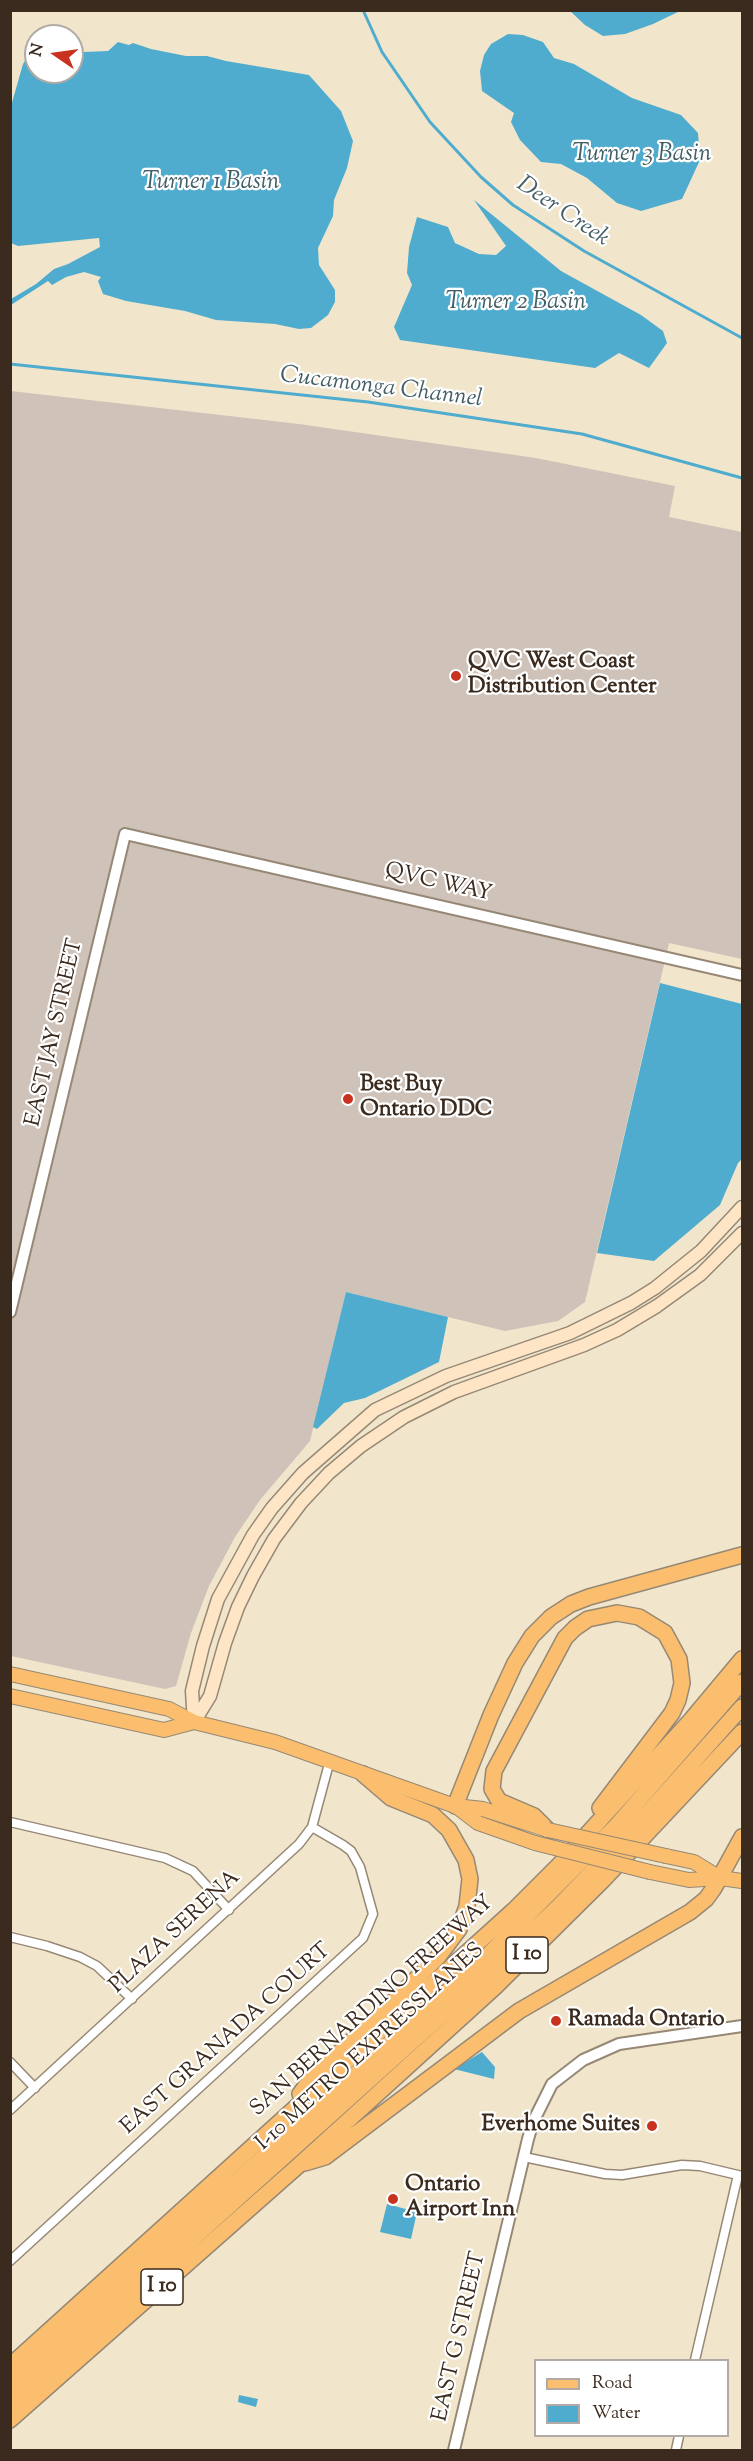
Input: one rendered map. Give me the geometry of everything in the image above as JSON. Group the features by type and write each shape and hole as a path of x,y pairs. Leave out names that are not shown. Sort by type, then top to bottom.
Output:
{"highway":[{"path":"455,1806 491,1715 515,1663 532,1636 551,1617 571,1604 589,1597 742,1555"},
{"path":"548,1830 534,1816 505,1805 496,1797 492,1781 499,1760 561,1645 574,1628 588,1619 609,1613 627,1614 644,1619 664,1633 680,1659 682,1683 678,1700 672,1713 632,1763 560,1864"},
{"name":"SAN BERNARDINO FREEWAY","path":"10,2366 488,1935 560,1864 692,1720 742,1659"},
{"name":"I-10 METRO EXPRESSLANES","path":"10,2385 488,1955 617,1825 742,1682"},
{"name":"I-10 METRO EXPRESSLANES","path":"10,2403 508,1955 636,1826 742,1707"},
{"name":"I 10","path":"10,2420 299,2165 495,1988 602,1881 742,1732"},
{"path":"280,2121 312,2078 438,1957 459,1929 467,1906 470,1879 466,1860 449,1830 433,1815 391,1798 363,1774"},
{"path":"299,2165 326,2157 519,2011 690,1912 706,1899 742,1837"}],"main road":[{"path":"194,1722 192,1691 218,1599 253,1535 272,1508 303,1473 375,1410 446,1376 570,1333 606,1317 639,1298 701,1251 742,1208"},
{"path":"10,1696 164,1730 194,1722 210,1696 225,1643 238,1607 253,1576 274,1539 301,1503 329,1473 361,1446 404,1417 454,1392 584,1345 617,1330 657,1306 700,1275 742,1233"},
{"path":"10,1674 169,1709 194,1722 275,1742 455,1806 483,1809 548,1830 694,1862 720,1878"},
{"path":"455,1806 478,1823 535,1843 689,1880 720,1878 742,1881"}],"street":[{"name":"QVC WAY","path":"125,834 742,975"},
{"name":"EAST JAY STREET","path":"10,1312 125,834"},
{"name":"PLAZA SERENA","path":"10,2110 299,1844 312,1827 330,1760"},
{"path":"10,1822 165,1858 193,1871 229,1910"},
{"name":"EAST GRANADA COURT","path":"12,2257 363,1938 373,1914 360,1867 351,1851 312,1827"},
{"path":"10,1937 80,1957 104,1972 132,1999"},
{"name":"EAST G STREET","path":"453,2451 533,2122 552,2084 583,2060 619,2044 742,2026"},
{"path":"10,2062 35,2088"},
{"path":"524,2157 605,2174 622,2175 682,2165 700,2166 740,2175 695,2359"}],"shaded area":[{"path":"11,391 299,424 536,458 675,486 669,517 742,532 742,959 669,943 585,1302 558,1321 505,1331 346,1292 310,1441 260,1500 235,1537 209,1586 191,1633 176,1686 165,1689 11,1656"}],"water":[{"path":"570,11 680,11 625,34 603,36 585,25"},
{"name":"Turner 3 Basin","path":"508,34 523,35 543,42 554,58 574,64 632,98 681,115 698,133 700,160 682,199 641,211 617,203 587,178 561,164 541,162 520,140 511,122 514,113 482,91 480,71 484,55 491,44"},
{"name":"Turner 1 Basin","path":"118,42 129,45 133,43 186,56 207,56 309,75 341,111 353,141 347,168 334,200 333,216 318,248 319,265 335,290 335,302 328,315 311,328 299,329 275,324 216,320 185,311 126,301 103,294 98,281 101,277 84,272 66,277 52,285 48,281 11,305 11,299 36,284 54,269 100,247 99,238 18,246 11,243 11,106 24,62 24,84 84,84 84,52 108,51"},
{"name":"Turner 2 Basin","path":"474,200 561,271 641,315 663,331 667,343 649,368 619,353 595,368 400,340 394,327 412,285 407,273 409,247 417,217 448,227 455,243 479,254 496,255 506,246"},
{"path":"660,983 742,1004 742,1159 738,1163 720,1205 654,1261 597,1253"},
{"path":"346,1292 448,1317 439,1362 365,1398 344,1403 317,1429 313,1427"},
{"path":"482,2052 495,2067 494,2079 454,2069"},
{"path":"387,2204 417,2212 411,2239 380,2232"},
{"path":"239,2395 258,2399 256,2407 238,2402"}],"waterway":[{"name":"Deer Creek","path":"363,10 382,52 430,122 481,177 513,205 584,251 742,338"},
{"name":"Cucamonga Channel","path":"10,364 368,402 582,434 742,478"}],"place":[{"name":"QVC West Coast Distribution Center","path":"456,676"},
{"name":"Best Buy Ontario DDC","path":"348,1099"},
{"name":"Ramada Ontario","path":"556,2021"},
{"name":"Everhome Suites","path":"652,2126"},
{"name":"Ontario Airport Inn","path":"393,2199"}]}
